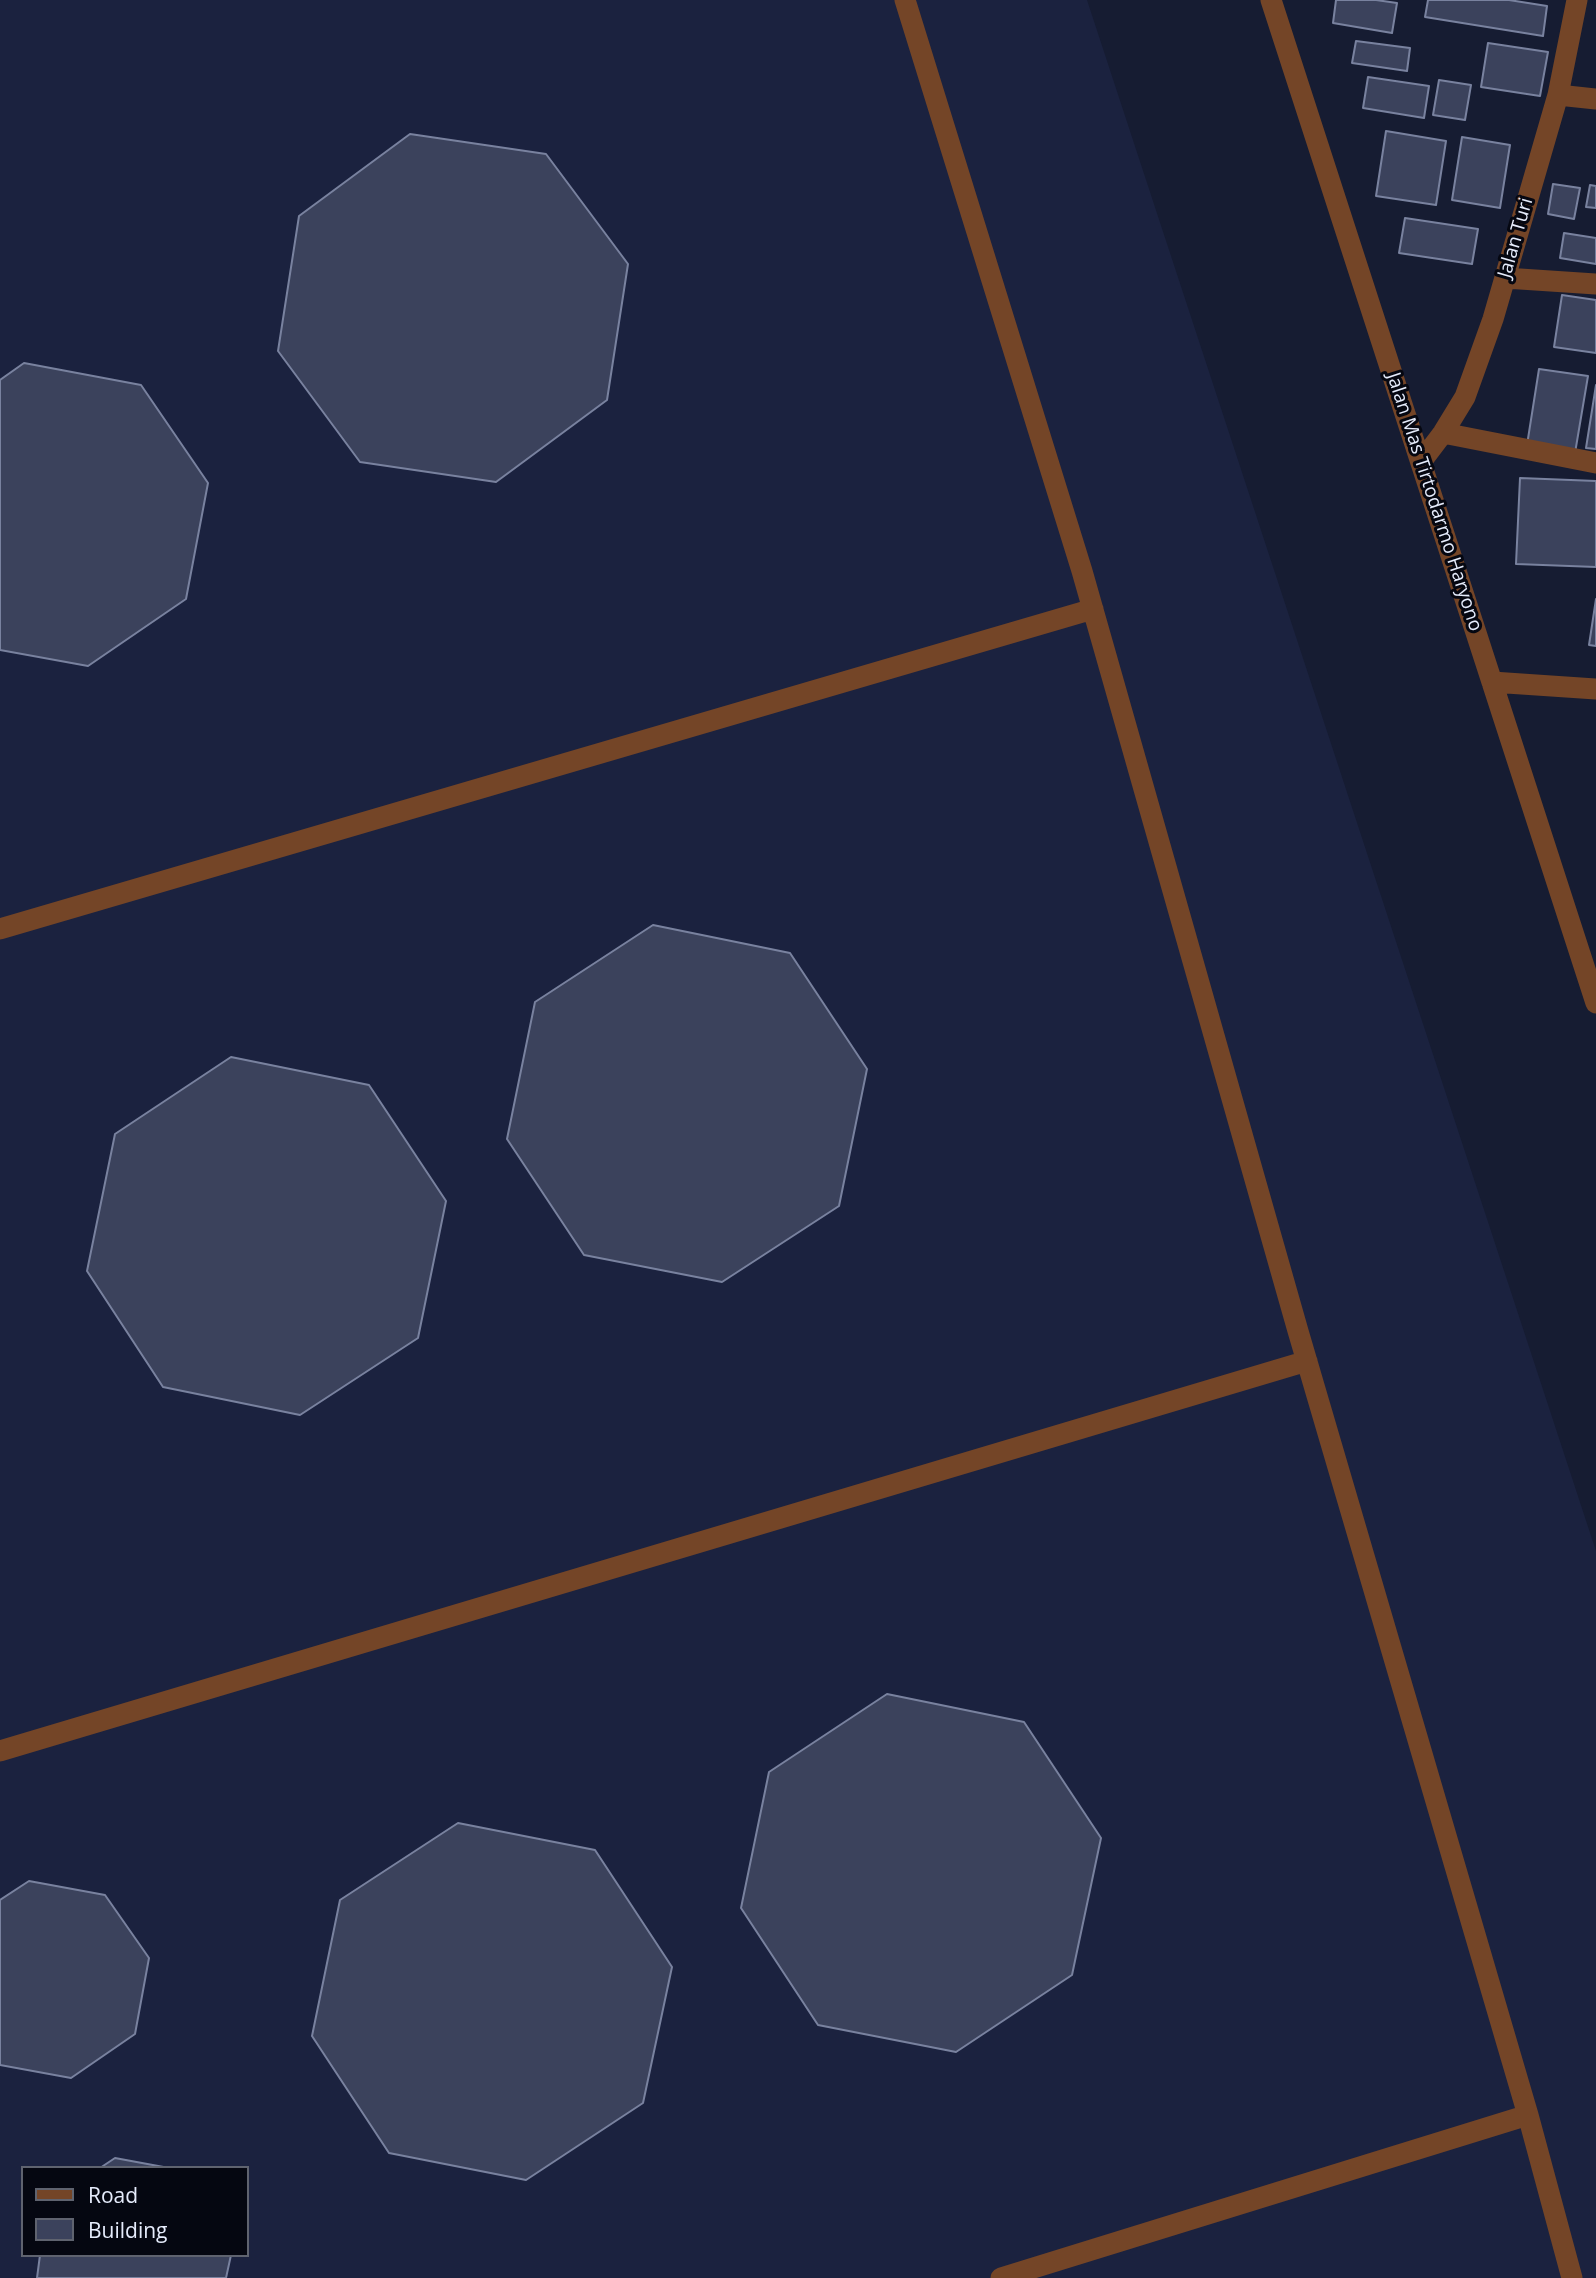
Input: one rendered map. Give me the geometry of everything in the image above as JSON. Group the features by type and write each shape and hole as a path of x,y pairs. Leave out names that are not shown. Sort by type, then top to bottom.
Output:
{"street":[{"path":"905,0 1093,609 1307,1361 1528,2115 1572,2278"},
{"name":"Jalan Mas Tirtodarmo Haryono","path":"1271,0 1596,1003"},
{"name":"Jalan Turi","path":"1421,462 1465,397 1505,278 1558,95 1577,0"},
{"path":"1558,95 1596,99"},
{"path":"1505,278 1596,284"},
{"path":"1443,433 1596,463"},
{"path":"0,929 1093,609"},
{"path":"1492,682 1596,689"},
{"path":"0,1751 1307,1361"},
{"path":"1001,2278 1528,2115"}],"shaded area":[{"path":"0,0 1087,0 1596,1551 1596,2278 0,2278"}],"building":[{"path":"1336,0 1397,3 1392,33 1333,23"},
{"path":"1428,0 1509,0 1547,6 1543,36 1425,17"},
{"path":"1356,41 1410,48 1407,71 1352,63"},
{"path":"1488,43 1548,52 1540,96 1481,87"},
{"path":"1368,77 1429,86 1424,118 1363,108"},
{"path":"1439,80 1471,85 1465,120 1433,115"},
{"path":"1386,131 1446,141 1436,205 1376,196"},
{"path":"410,134 546,154 628,264 607,400 496,482 360,462 278,351 299,216"},
{"path":"1462,137 1510,145 1500,208 1452,200"},
{"path":"1553,184 1580,188 1574,219 1548,214"},
{"path":"1590,185 1596,186 1596,208 1586,207"},
{"path":"1405,218 1478,229 1472,264 1399,253"},
{"path":"1564,233 1596,238 1596,264 1560,258"},
{"path":"1562,295 1596,300 1596,353 1554,347"},
{"path":"24,363 141,385 208,483 186,599 88,666 0,650 0,380"},
{"path":"1539,369 1588,376 1575,453 1527,445"},
{"path":"1596,385 1596,449 1586,448"},
{"path":"1520,478 1596,481 1596,567 1516,564"},
{"path":"1596,599 1596,646 1589,645"},
{"path":"653,925 790,953 867,1069 839,1206 722,1282 584,1255 507,1139 535,1002"},
{"path":"231,1057 369,1085 446,1201 418,1338 300,1415 163,1387 87,1271 115,1134"},
{"path":"887,1694 1024,1722 1101,1838 1072,1975 956,2052 818,2025 741,1908 769,1772"},
{"path":"458,1823 595,1850 672,1967 643,2103 526,2180 389,2153 312,2036 340,1900"},
{"path":"29,1881 105,1895 149,1958 135,2034 71,2078 0,2065 0,1900"},
{"path":"115,2158 158,2166 103,2166"},
{"path":"40,2257 231,2257 226,2278 37,2278"}]}
